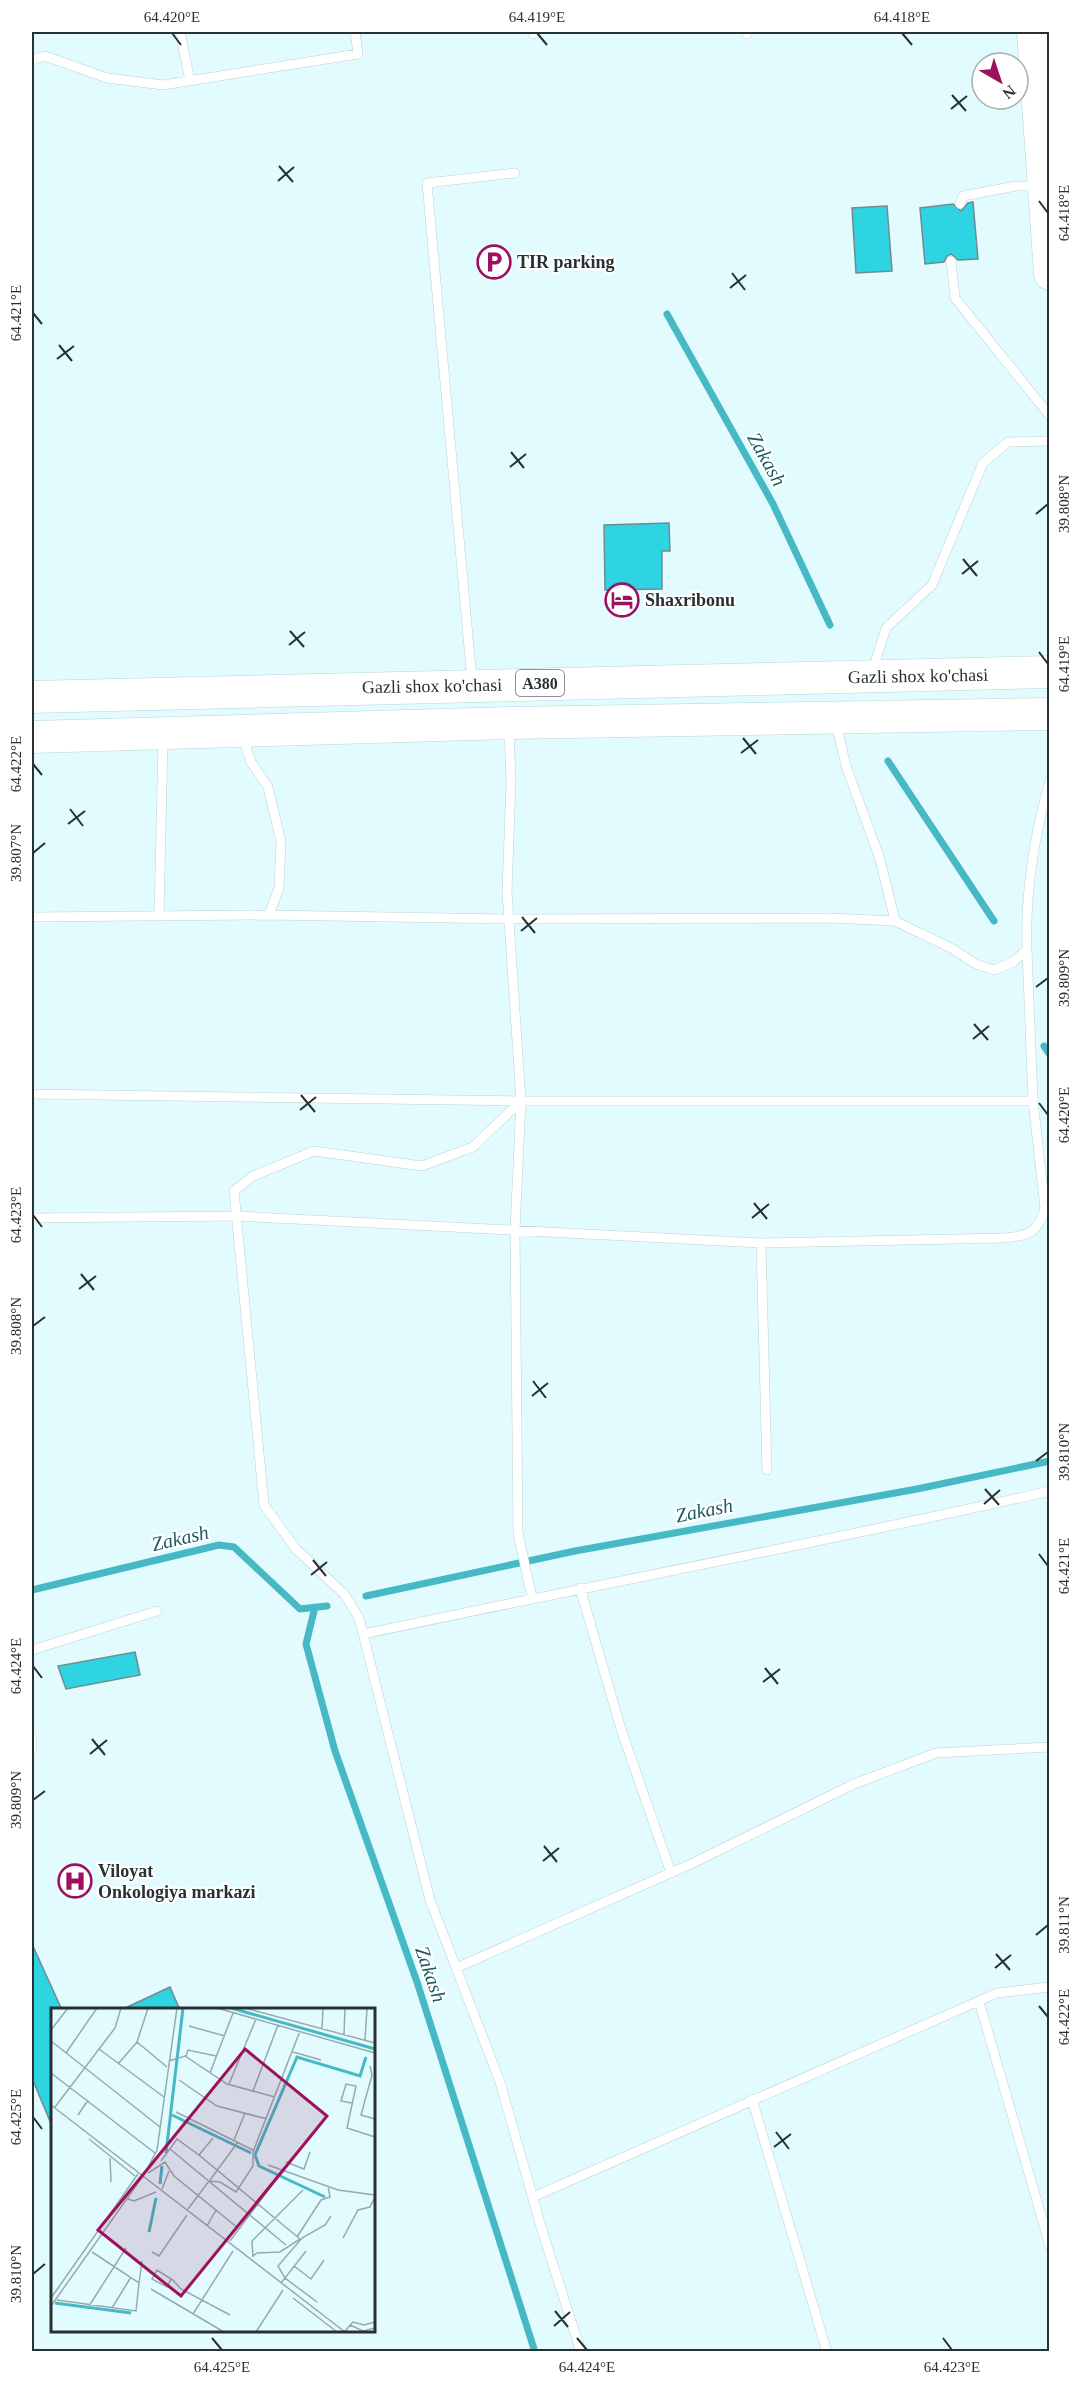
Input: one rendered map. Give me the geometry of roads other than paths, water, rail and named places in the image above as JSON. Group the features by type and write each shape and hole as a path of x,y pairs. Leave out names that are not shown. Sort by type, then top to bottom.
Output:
{"highway":[{"path":"1033,32 1043,83 1043,186 1050,274"},
{"name":"Gazli shox ko'chasi","path":"32,697 1050,672"},
{"name":"A380","path":"32,737 509,723 1050,714"}],"lane":[{"path":"180,32 190,81"},
{"path":"32,60 45,56 107,78 163,85 358,54 355,32"},
{"path":"472,685 428,183 515,173"},
{"path":"960,204 963,196 1017,186 1043,186"},
{"path":"951,261 955,298 1050,417"},
{"path":"871,677 886,628 932,585 983,463 1008,442 1050,441"},
{"path":"835,718 846,766 880,859 895,921"},
{"path":"509,723 511,783 508,919 521,1101 515,1230 518,1533 532,1598"},
{"path":"241,731 251,762 268,787 281,842 279,888 269,915"},
{"path":"159,916 164,734"},
{"path":"32,1218 236,1216 761,1243 1025,1236 1040,1225 1045,1208 1033,1101 1026,950 1028,897 1036,828 1050,780"},
{"path":"32,917 269,915 508,919 830,918 895,921 951,948 976,964 994,970 1013,962 1026,950"},
{"path":"32,1094 521,1101 1033,1101"},
{"path":"521,1101 473,1147 422,1166 314,1151 253,1176 234,1191 264,1505 296,1550 345,1595 364,1634 430,1900 500,2082 581,2352"},
{"path":"761,1243 767,1470"},
{"path":"364,1634 580,1588 863,1534 1050,1491"},
{"path":"580,1588 621,1729 671,1873"},
{"path":"32,1650 157,1611"},
{"path":"456,1968 671,1873 854,1784 936,1753 1050,1747"},
{"path":"533,2197 997,1993 1050,1987"},
{"path":"979,2001 1050,2246"},
{"path":"752,2099 827,2352"}],"waterway":[{"name":"Zakash","path":"667,314 773,504 830,625"},
{"name":"Zakash","path":"888,761 994,921"},
{"name":"Zakash","path":"1044,1046 1050,1055"},
{"name":"Zakash","path":"366,1596 575,1551 917,1489 1050,1461"},
{"name":"Zakash","path":"32,1590 219,1545 234,1547 300,1609 327,1606"},
{"name":"Zakash","path":"315,1607 306,1644 335,1751 417,1982 535,2352"}],"place":[{"name":"TIR parking","path":"494,262"},
{"name":"Shaxribonu","path":"622,600"},
{"name":"Viloyat Onkologiya markazi","path":"75,1881"}]}
